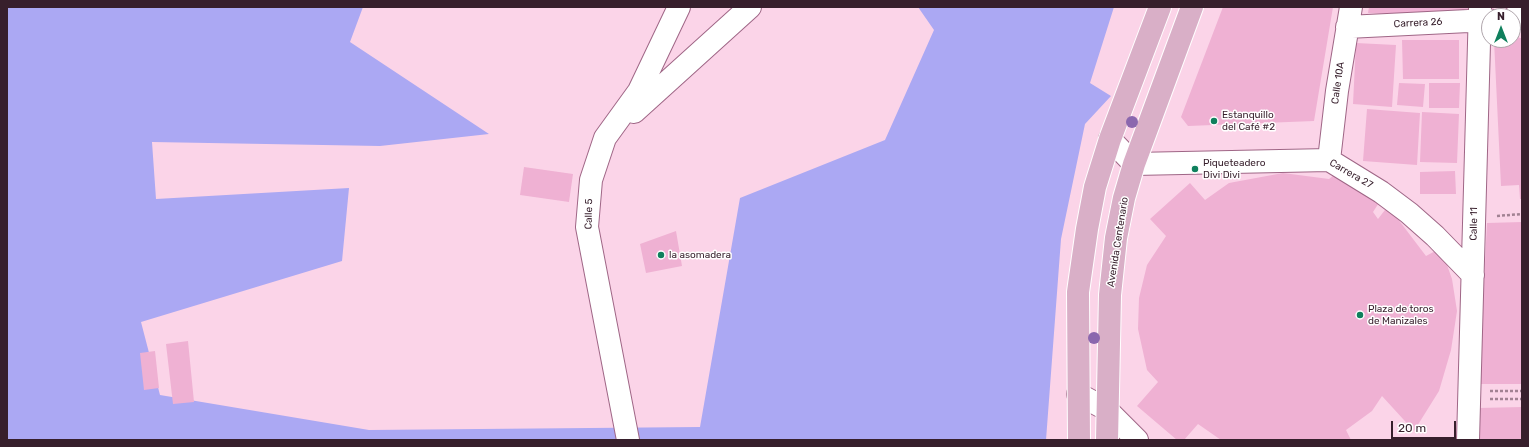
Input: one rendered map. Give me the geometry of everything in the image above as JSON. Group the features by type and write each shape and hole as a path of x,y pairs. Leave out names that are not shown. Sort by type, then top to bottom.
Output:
{"main road":[{"path":"1079,440 1078,292 1095,187 1110,140 1160,7"},
{"name":"Avenida Centenario","path":"1107,440 1106,409 1110,295 1113,263 1124,198 1134,164 1192,7"}],"street":[{"name":"Calle 5","path":"628,440 587,227 591,180 605,138 639,91 679,7"},
{"path":"605,138 750,7"},
{"name":"Carrera 26","path":"1349,17 1481,16"},
{"name":"Calle 10A","path":"1329,160 1349,17"},
{"name":"Calle 11","path":"1468,440 1482,48"},
{"path":"1110,140 1134,164"},
{"name":"Carrera 27","path":"1134,164 1329,160 1381,192 1409,213 1435,236 1474,275"},
{"path":"1078,394 1106,409 1137,440"}],"path":[{"path":"1469,395 1522,391"},
{"path":"1469,395 1522,399"}],"shaded area":[{"path":"7,7 363,7 350,42 489,134 380,146 152,142 156,199 349,188 342,261 141,322 160,395 369,430 700,427 740,198 885,140 934,30 918,7 1114,7 1090,83 1111,96 1085,124 1061,239 1046,440 7,440"}],"building":[{"path":"1223,7 1333,7 1314,121 1188,126 1181,117"},
{"path":"1369,7 1468,7 1468,17 1368,13"},
{"path":"1522,38 1522,199 1520,199 1519,185 1501,186 1494,48 1521,48"},
{"path":"1402,40 1459,40 1459,79 1403,79"},
{"path":"1356,43 1396,45 1392,107 1353,104"},
{"path":"1399,83 1425,84 1423,107 1397,105"},
{"path":"1429,83 1460,83 1459,108 1429,108"},
{"path":"1367,109 1420,113 1417,165 1363,161"},
{"path":"1422,112 1459,114 1457,163 1420,162"},
{"path":"524,167 573,174 569,202 520,195"},
{"path":"1339,171 1382,198 1373,212 1378,219 1388,206 1426,256 1441,248 1452,279 1457,311 1451,350 1439,391 1414,431 1382,396 1372,411 1346,430 1351,440 1221,440 1198,424 1184,440 1177,440 1137,406 1158,382 1147,370 1138,329 1139,298 1147,265 1166,236 1150,219 1190,183 1205,200 1229,183 1283,173 1329,179"},
{"path":"1455,171 1456,194 1420,194 1420,172"},
{"path":"1522,222 1522,384 1479,384 1487,223"},
{"name":"la asomadera","path":"676,231 682,266 646,273 640,244"},
{"path":"188,341 194,402 173,404 166,344"},
{"path":"155,351 159,388 144,390 140,353"},
{"path":"1522,407 1522,440 1478,440 1478,408"}],"place":[{"name":"Estanquillo del Café #2","path":"1214,121"},
{"name":"Piqueteadero Divi Divi","path":"1195,169"},
{"name":"la asomadera","path":"661,255"},
{"name":"Plaza de toros de Manizales","path":"1360,315"}]}
